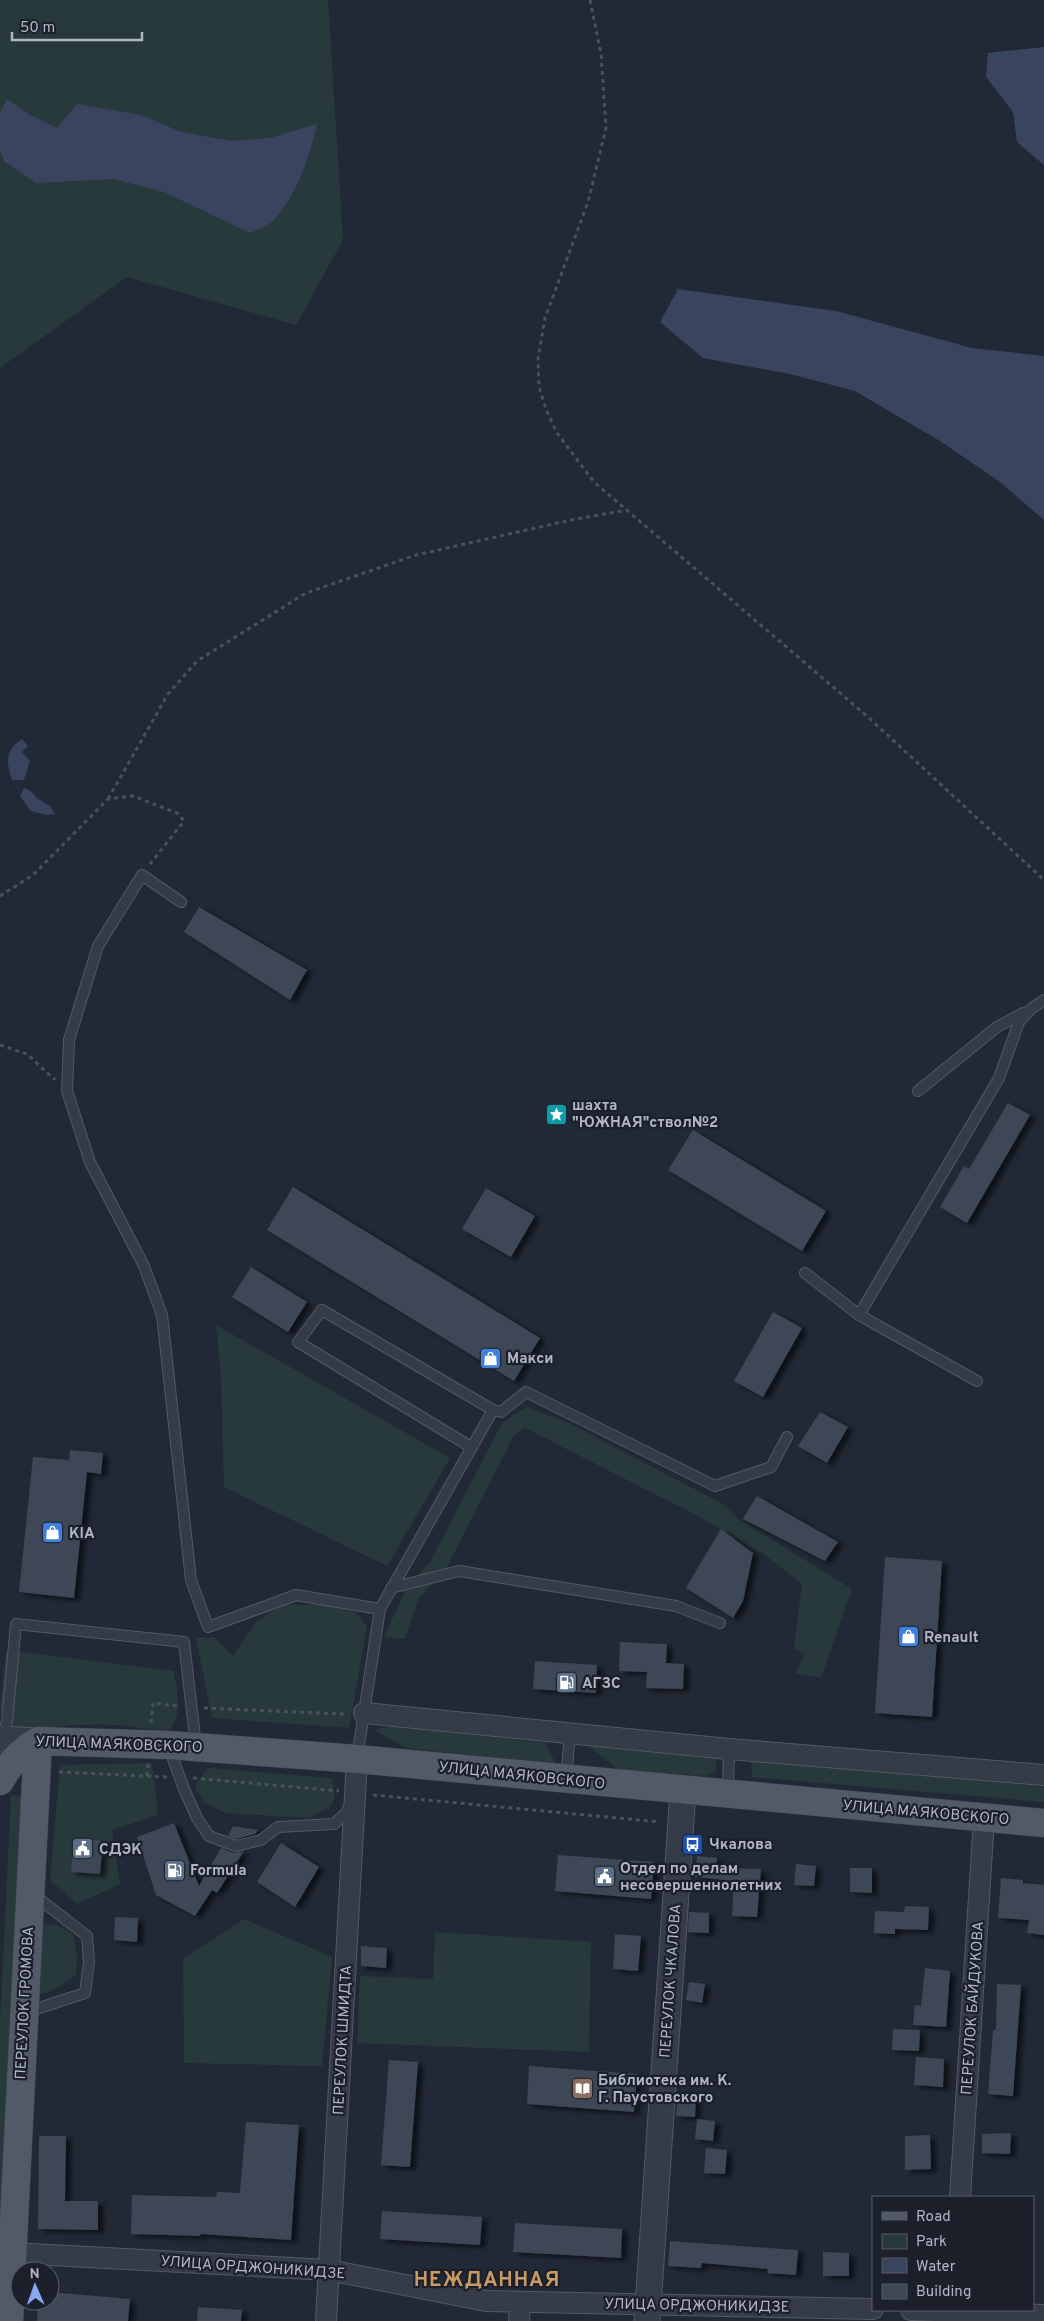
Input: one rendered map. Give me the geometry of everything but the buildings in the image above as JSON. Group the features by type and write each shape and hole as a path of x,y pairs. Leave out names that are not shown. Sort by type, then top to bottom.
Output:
{"main road":[{"name":"УЛИЦА МАЯКОВСКОГО","path":"38,1741 196,1747 357,1759 1044,1823"},
{"path":"0,1781 9,1764 22,1750 38,1741"},
{"name":"ПЕРЕУЛОК ГРОМОВА","path":"9,2321 38,1741"}],"street":[{"path":"364,1708 570,1734 1044,1775"},
{"name":"УЛИЦА МАЯКОВСКОГО","path":"1,1739 38,1741"},
{"name":"ПЕРЕУЛОК ШМИДТА","path":"326,2321 357,1759"},
{"name":"ПЕРЕУЛОК ЧКАЛОВА","path":"648,2312 683,1790"},
{"name":"ПЕРЕУЛОК БАЙДУКОВА","path":"960,2196 984,1818"},
{"name":"УЛИЦА ОРДЖОНИКИДЗЕ","path":"12,2253 329,2270 486,2301 519,2311 648,2312 872,2309"},
{"path":"921,2311 952,2314 1044,2315"}],"lane":[{"path":"181,902 142,875 98,946 69,1040 66,1091 90,1162 144,1266 162,1315 192,1580 208,1627 296,1595 380,1609"},
{"path":"918,1091 997,1028 1044,1000"},
{"path":"859,1315 998,1078 1019,1022 1031,1009"},
{"path":"805,1273 859,1315 977,1381"},
{"path":"472,1448 298,1342 322,1310 493,1410 502,1412 526,1392 715,1486 771,1467 787,1437"},
{"path":"357,1759 380,1609 493,1410"},
{"path":"391,1588 459,1571 676,1606 720,1623"},
{"path":"1,1739 7,1721 16,1624 184,1642 196,1747"},
{"path":"566,1779 570,1734"},
{"path":"159,1745 208,1836 236,1846 261,1840 278,1828 334,1824 345,1814 355,1798"},
{"path":"728,1795 729,1749"},
{"path":"24,2013 85,1992 89,1962 87,1936 30,1892"}],"path":[{"path":"590,0 601,54 606,128 588,202 545,318 538,359 539,387 557,433 594,482 868,717 1044,880"},
{"path":"0,896 33,874 108,799 168,694 197,661 306,593 416,555 571,520 627,510"},
{"path":"108,799 133,796 177,813 184,821 142,875"},
{"path":"0,1045 27,1054 66,1091"},
{"path":"147,1776 159,1745 153,1703 192,1707 342,1714 364,1708"}],"green space":[{"path":"0,0 328,0 343,240 296,325 127,277 0,368"},
{"path":"216,1325 450,1458 387,1566 224,1487 221,1378"},
{"path":"526,1407 569,1423 723,1504 738,1519 852,1589 821,1678 795,1673 804,1655 794,1648 802,1584 765,1555 700,1517 525,1428 514,1435 445,1571 419,1598 405,1639 384,1637 407,1587 430,1562 502,1423"},
{"path":"327,1604 356,1612 367,1627 349,1728 212,1718 196,1638 214,1637 233,1656 256,1622 282,1605"},
{"path":"6,1650 174,1671 178,1710 174,1724 169,1730 115,1725 90,1725 17,1731 4,1720 0,1709"},
{"path":"391,1726 545,1743 556,1764 407,1748 374,1730"},
{"path":"588,1746 716,1758 716,1771 708,1776 619,1770"},
{"path":"751,1758 1044,1787 1044,1802 752,1777"},
{"path":"152,1763 158,1815 112,1830 120,1884 77,1904 50,1880 60,1765"},
{"path":"208,1768 332,1778 335,1795 331,1806 310,1818 225,1813 205,1803 196,1790 196,1784"},
{"path":"11,1795 26,1796 0,2321 0,2024"},
{"path":"244,1919 332,1957 322,2066 184,2063 183,1959"},
{"path":"43,1924 58,1926 73,1934 77,1956 76,1975 54,1990 40,1994"},
{"path":"435,1932 591,1942 589,2052 357,2043 360,1976 433,1979"}],"water":[{"path":"1044,47 1044,165 1017,142 1013,112 986,77 988,53"},
{"path":"7,99 30,115 57,128 77,104 141,115 181,132 231,141 270,138 317,124 302,175 290,198 272,222 250,233 164,192 114,179 36,183 5,162 0,150 0,112"},
{"path":"678,289 836,311 972,348 1044,356 1044,520 1000,482 940,441 855,391 790,374 703,358 660,322"},
{"path":"22,739 28,746 22,752 30,761 24,780 12,780 8,757 12,748"},
{"path":"24,788 49,806 55,814 46,815 31,811 20,796"}],"place":[{"name":"шахта \"ЮЖНАЯ\"ствол№2","path":"556,1114"},
{"name":"Макси","path":"491,1358"},
{"name":"KIA","path":"53,1533"},
{"name":"Renault","path":"908,1637"},
{"name":"АГЗС","path":"566,1683"},
{"name":"Чкалова","path":"693,1844"},
{"name":"СДЭК","path":"83,1849"},
{"name":"Formula","path":"174,1870"},
{"name":"Отдел по делам несовершеннолетних","path":"604,1877"},
{"name":"Библиотека им. К. Г. Паустовского","path":"582,2089"}],"district":[{"name":"НЕЖДАННАЯ","path":"487,2279"}]}
